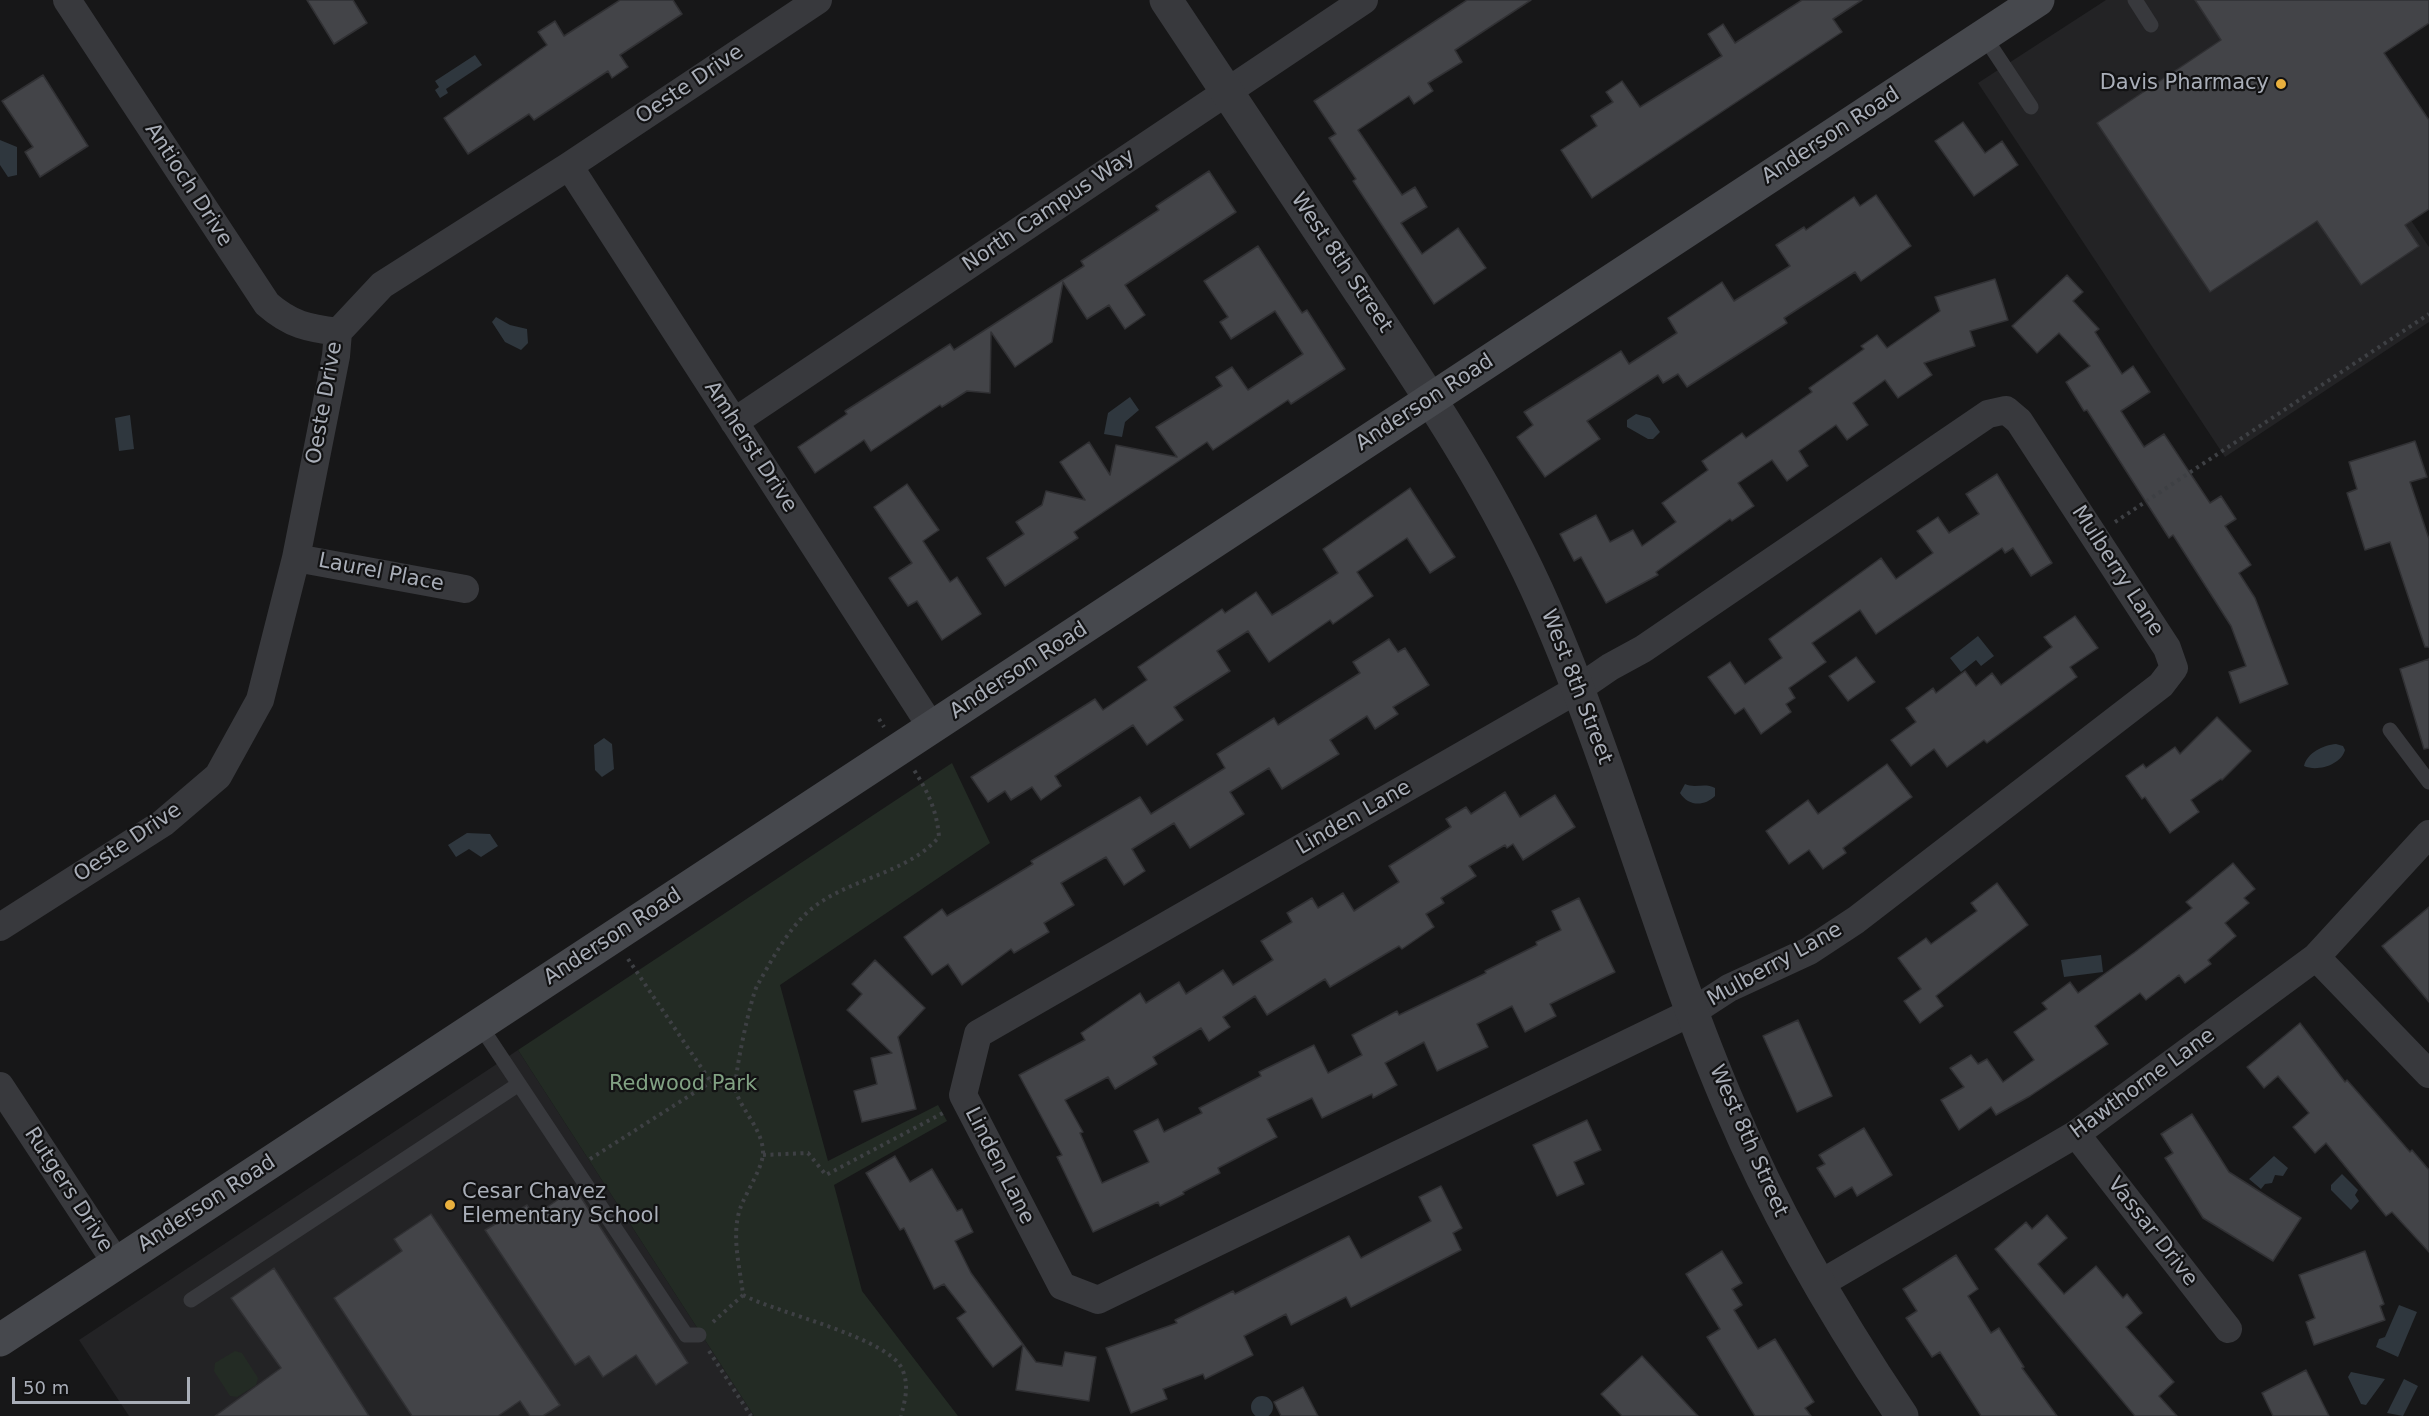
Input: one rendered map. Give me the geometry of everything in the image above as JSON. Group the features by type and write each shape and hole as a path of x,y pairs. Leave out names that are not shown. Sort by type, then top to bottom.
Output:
{"main road":[{"name":"Anderson Road","path":"0,1340 2038,0"}],"street":[{"name":"Antioch Drive","path":"67,0 267,304 281,316 304,327 338,332"},
{"name":"Oeste Drive","path":"0,927 163,823 218,776 260,700 296,558 336,356 338,332 382,285 569,165 818,0"},
{"name":"West 8th Street","path":"1166,0 1431,399 1493,505 1543,604 1578,689 1692,1012 1750,1150 1818,1285 1902,1416"},
{"name":"North Campus Way","path":"734,422 1364,0"},
{"name":"Amherst Drive","path":"569,165 932,728"},
{"name":"Mulberry Lane","path":"1578,689 1653,642 1988,414 2006,410 2019,421 2167,648 2174,668 2161,685 1856,921 1809,951 1729,988 1692,1012"},
{"name":"Laurel Place","path":"296,558 465,589"},
{"name":"Linden Lane","path":"1578,689 978,1034 963,1095 1062,1286 1098,1300 1692,1012"},
{"name":"Hawthorne Lane","path":"1818,1285 2076,1134 2316,957 2429,834"},
{"path":"2316,957 2429,1074"},
{"name":"Rutgers Drive","path":"0,1086 117,1264"},
{"name":"Vassar Drive","path":"2076,1134 2228,1329"}],"lane":[{"path":"2135,0 2151,25"},
{"path":"1984,36 2031,107"},
{"path":"2390,730 2429,782"},
{"path":"479,1024 686,1335 699,1335"},
{"path":"191,1300 519,1084"}],"path":[{"path":"2094,536 2429,314"},
{"path":"743,1295 735,1235 740,1210 763,1155 757,1134 734,1090 756,988 793,930 809,911 846,887 898,866 929,849 939,837 938,819 930,796 920,779"},
{"path":"613,937 711,1082 734,1090"},
{"path":"576,1168 711,1082"},
{"path":"763,1155 808,1153 826,1175 948,1110"},
{"path":"743,1295 699,1335 751,1416"},
{"path":"743,1295 763,1306 849,1334 886,1352 903,1369 908,1393 901,1416"}],"shaded area":[{"path":"2106,0 2262,0 2429,247 2429,322 2225,457 1978,83"},
{"path":"475,55 482,65 446,89 448,93 440,98 435,90 439,87 435,81"},
{"path":"0,140 17,147 17,175 8,177 0,165"},
{"path":"496,317 510,325 527,329 528,343 521,350 505,342 492,322"},
{"path":"1130,397 1139,410 1125,422 1122,437 1104,434 1108,413"},
{"path":"1636,414 1650,418 1660,432 1653,439 1648,439 1627,427 1627,420"},
{"path":"130,415 134,449 119,451 115,418"},
{"path":"1978,636 1994,656 1981,666 1976,660 1961,672 1950,658"},
{"path":"604,738 612,744 614,769 602,777 595,770 594,745"},
{"path":"2336,744 2343,746 2345,750 2339,760 2322,768 2304,766 2308,757 2316,750"},
{"path":"1685,784 1711,786 1715,788 1715,796 1706,802 1692,803 1680,793"},
{"path":"467,833 490,834 498,846 481,857 469,849 456,857 448,845"},
{"path":"2101,955 2103,972 2064,977 2061,960"},
{"name":"Cesar Chavez Elementary School","path":"518,1050 754,1416 129,1416 79,1340"},
{"path":"2274,1156 2288,1168 2283,1176 2275,1175 2272,1183 2265,1184 2261,1189 2249,1179"},
{"path":"2342,1174 2358,1190 2355,1195 2359,1201 2351,1210 2331,1190 2331,1185"},
{"path":"2399,1305 2417,1312 2398,1357 2376,1347 2379,1339 2385,1337"},
{"path":"2351,1372 2385,1379 2366,1405 2361,1404 2348,1377"},
{"path":"2404,1379 2418,1386 2403,1416 2387,1413"},
{"path":"1262,1396 1270,1399 1273,1407 1270,1415 1262,1418 1254,1415 1251,1407 1254,1399"}],"green space":[{"name":"Redwood Park","path":"952,763 990,843 780,985 828,1161 938,1105 947,1121 834,1185 862,1291 958,1416 754,1416 518,1050"},
{"path":"235,1351 242,1353 258,1378 256,1385 237,1397 230,1396 214,1371 215,1363"}],"building":[{"path":"307,0 353,0 367,23 334,44"},
{"path":"620,0 673,0 682,14 620,55 628,67 612,78 608,71 534,120 529,114 468,154 444,118 547,45 538,32 555,21 564,36"},
{"path":"1467,0 1531,0 1455,50 1462,62 1428,83 1433,91 1414,104 1409,96 1358,130 1402,195 1415,187 1427,207 1401,223 1422,254 1458,228 1486,268 1434,304 1353,181 1356,179 1329,138 1336,134 1314,101"},
{"path":"1802,0 1862,0 1833,19 1842,32 1592,198 1561,150 1597,126 1591,116 1613,102 1606,92 1622,81 1640,107 1722,56 1708,34 1723,24 1735,43"},
{"path":"2195,0 2429,0 2429,23 2384,53 2429,120 2429,209 2405,225 2419,246 2361,285 2317,221 2210,292 2097,123 2221,40"},
{"path":"43,75 88,146 40,177 25,152 33,147 2,101"},
{"path":"1963,122 1985,153 2002,141 2018,165 1974,196 1935,141"},
{"path":"1209,171 1236,212 1125,285 1145,315 1125,329 1109,305 1087,319 1063,282 1052,342 1015,367 991,332 990,393 967,391 942,407 940,405 871,451 864,440 815,473 798,447 847,414 845,411 950,344 954,350 1084,266 1081,261 1159,210 1156,206"},
{"path":"1876,195 1911,246 1861,281 1855,272 1784,318 1787,323 1687,387 1678,374 1663,383 1658,375 1587,421 1600,439 1545,477 1517,437 1533,425 1524,412 1621,351 1629,364 1677,333 1668,318 1722,282 1734,301 1790,266 1776,245 1804,227 1806,230 1854,197 1860,206"},
{"path":"1258,246 1302,313 1307,310 1345,369 1291,404 1288,400 1213,450 1207,442 1074,532 1078,538 1005,586 987,558 1024,534 1016,522 1042,505 1046,491 1085,500 1060,462 1089,442 1110,475 1116,445 1177,457 1156,427 1222,386 1216,377 1232,367 1248,390 1303,354 1275,311 1231,339 1220,322 1228,317 1204,281"},
{"path":"2067,275 2083,292 2073,301 2099,329 2095,332 2122,374 2133,366 2150,392 2121,411 2144,447 2164,434 2210,503 2221,496 2236,519 2225,526 2251,565 2239,573 2255,598 2288,684 2240,703 2229,672 2246,666 2231,626 2173,535 2169,538 2087,410 2084,411 2066,382 2090,366 2059,333 2037,353 2012,326"},
{"path":"1995,279 2008,320 1970,331 1975,346 1924,363 1932,375 1898,398 1885,380 1853,403 1868,425 1847,440 1836,425 1799,451 1808,466 1787,481 1772,460 1738,483 1754,506 1732,521 1730,519 1656,572 1658,575 1606,603 1581,557 1574,561 1560,534 1596,515 1610,542 1633,530 1642,546 1676,522 1662,503 1708,470 1702,461 1742,433 1746,438 1812,392 1809,388 1864,349 1861,346 1877,335 1887,348 1940,311 1935,297"},
{"path":"2415,441 2427,477 2410,482 2429,539 2429,647 2425,647 2390,542 2365,550 2347,493 2357,489 2349,462"},
{"path":"1997,474 2052,563 2031,576 2013,548 2005,553 2002,548 1876,634 1860,610 1812,643 1826,662 1789,688 1795,698 1786,704 1791,712 1761,734 1744,708 1735,714 1708,677 1730,662 1745,684 1782,658 1769,639 1881,558 1896,579 1933,553 1917,531 1938,517 1949,533 1979,514 1966,494"},
{"path":"907,484 939,530 923,541 950,582 957,577 981,614 942,640 917,601 908,606 889,578 912,563 874,507"},
{"path":"1410,488 1455,557 1430,573 1407,538 1357,572 1373,596 1333,624 1330,620 1269,662 1248,631 1217,651 1230,671 1174,707 1183,720 1147,745 1133,725 1055,776 1061,786 1041,800 1032,787 1011,800 1005,791 988,802 971,777 1095,699 1103,710 1147,680 1138,667 1222,609 1225,613 1256,592 1272,615 1338,573 1323,549"},
{"path":"2075,616 2098,648 2070,667 2077,677 1987,743 1984,740 1947,767 1934,749 1911,766 1891,740 1916,722 1906,708 1933,688 1936,693 1965,671 1976,686 1992,673 2001,685 2052,647 2044,637"},
{"path":"1389,639 1398,652 1405,648 1429,685 1393,707 1398,714 1375,729 1367,716 1330,740 1339,754 1282,789 1269,768 1230,792 1244,814 1190,848 1174,823 1132,849 1145,871 1124,885 1106,857 1061,883 1074,905 1044,923 1049,932 1014,953 1011,949 962,985 948,964 932,975 904,937 942,909 947,916 1033,864 1031,861 1140,797 1151,814 1225,768 1217,754 1274,718 1278,725 1360,673 1353,662"},
{"path":"1856,657 1875,682 1848,701 1829,676"},
{"path":"2429,659 2429,748 2424,749 2400,669"},
{"path":"2217,717 2251,751 2222,780 2191,800 2199,812 2170,833 2145,797 2142,799 2126,776 2143,764 2146,768 2175,747 2180,754"},
{"path":"1887,764 1912,797 1843,848 1846,853 1823,869 1809,850 1789,864 1766,831 1808,800 1818,814"},
{"path":"1505,792 1520,817 1555,795 1575,827 1523,860 1513,844 1507,848 1505,845 1469,866 1476,876 1441,898 1444,903 1426,914 1434,927 1402,949 1399,946 1330,987 1325,979 1267,1015 1255,996 1223,1017 1230,1027 1209,1041 1201,1028 1153,1057 1157,1064 1115,1089 1108,1077 1065,1100 1083,1132 1080,1133 1102,1183 1149,1162 1134,1131 1158,1119 1164,1132 1202,1113 1199,1108 1261,1076 1259,1072 1314,1045 1328,1073 1362,1055 1352,1035 1397,1011 1399,1015 1486,973 1485,971 1537,945 1536,942 1561,930 1552,911 1579,898 1615,972 1550,1004 1556,1016 1525,1032 1512,1006 1477,1024 1488,1047 1437,1071 1424,1042 1385,1063 1397,1085 1373,1098 1372,1094 1322,1118 1312,1098 1267,1119 1277,1137 1218,1168 1220,1173 1183,1192 1184,1194 1160,1206 1158,1202 1093,1232 1057,1157 1062,1155 1019,1075 1085,1040 1081,1033 1140,993 1146,1003 1179,982 1186,994 1223,970 1233,985 1273,960 1261,941 1292,922 1287,913 1312,898 1318,908 1343,893 1354,911 1399,882 1389,866 1451,827 1446,819 1466,807 1471,814"},
{"path":"2233,863 2255,889 2244,898 2249,903 2225,923 2236,936 2208,960 2211,964 2185,983 2179,975 2146,1000 2140,993 2095,1026 2108,1044 2030,1096 1996,1115 1991,1107 1959,1130 1941,1100 1964,1087 1950,1068 1971,1055 1978,1064 1987,1059 2003,1082 2034,1060 2014,1032 2047,1009 2042,1003 2070,982 2078,993 2135,952 2192,908 2186,902"},
{"path":"1997,883 2028,925 1936,996 1943,1006 1920,1023 1904,1001 1921,989 1898,958 1926,938 1931,944 1977,911 1971,903"},
{"path":"2429,907 2429,1002 2382,946"},
{"path":"875,960 925,1008 898,1037 916,1109 862,1122 854,1091 877,1084 871,1058 892,1053 847,1010 862,994 852,984"},
{"path":"1798,1020 1832,1096 1797,1112 1763,1036"},
{"path":"2300,1023 2345,1082 2347,1080 2410,1152 2412,1150 2429,1170 2429,1252 2392,1212 2386,1216 2326,1143 2315,1153 2293,1127 2309,1113 2278,1076 2264,1088 2247,1067"},
{"path":"2192,1114 2229,1172 2301,1218 2273,1261 2203,1218 2165,1158 2173,1153 2161,1134"},
{"path":"1587,1120 1601,1150 1574,1162 1584,1184 1557,1196 1533,1145"},
{"path":"1864,1128 1892,1175 1857,1196 1852,1187 1835,1197 1817,1168 1825,1164 1819,1155"},
{"path":"895,1156 910,1182 932,1169 957,1211 962,1209 973,1232 955,1241 971,1273 1023,1344 993,1367 957,1318 966,1312 944,1284 934,1289 904,1228 900,1230 866,1173"},
{"path":"1441,1186 1462,1228 1453,1233 1461,1250 1351,1307 1346,1297 1291,1325 1286,1314 1244,1336 1253,1355 1205,1379 1203,1374 1163,1389 1167,1399 1131,1413 1106,1348 1177,1323 1175,1320 1233,1291 1235,1294 1349,1236 1361,1258 1431,1221 1419,1197"},
{"path":"575,1188 688,1363 656,1385 636,1355 603,1377 589,1356 575,1365 485,1230 527,1205 534,1216"},
{"path":"431,1214 560,1405 543,1416 530,1416 520,1401 498,1416 412,1416 334,1298 402,1251 394,1239"},
{"path":"2047,1215 2067,1238 2038,1264 2064,1294 2096,1266 2123,1298 2127,1294 2142,1313 2126,1327 2174,1382 2159,1396 2177,1416 2135,1416 1995,1249 2026,1222 2032,1229"},
{"path":"1722,1251 1742,1283 1732,1289 1742,1305 1734,1310 1758,1349 1775,1339 1814,1402 1805,1408 1811,1416 1755,1416 1707,1337 1720,1329 1686,1274"},
{"path":"2365,1251 2384,1304 2380,1306 2385,1320 2314,1345 2306,1322 2315,1318 2299,1275"},
{"path":"1956,1255 1978,1289 1968,1296 1991,1333 1999,1328 2024,1367 2022,1368 2057,1416 1981,1416 1940,1352 1932,1357 1906,1318 1917,1311 1903,1289"},
{"path":"274,1268 369,1416 215,1416 281,1368 231,1298"},
{"path":"1023,1344 1036,1362 1062,1366 1065,1352 1096,1357 1089,1401 1016,1390"},
{"path":"1642,1356 1698,1416 1622,1416 1601,1394"},
{"path":"2306,1370 2329,1416 2273,1416 2262,1393"},
{"path":"1303,1387 1318,1416 1281,1416 1274,1402"}],"place":[{"name":"Davis Pharmacy","path":"2281,84"},
{"name":"Cesar Chavez Elementary School","path":"450,1205"}]}
